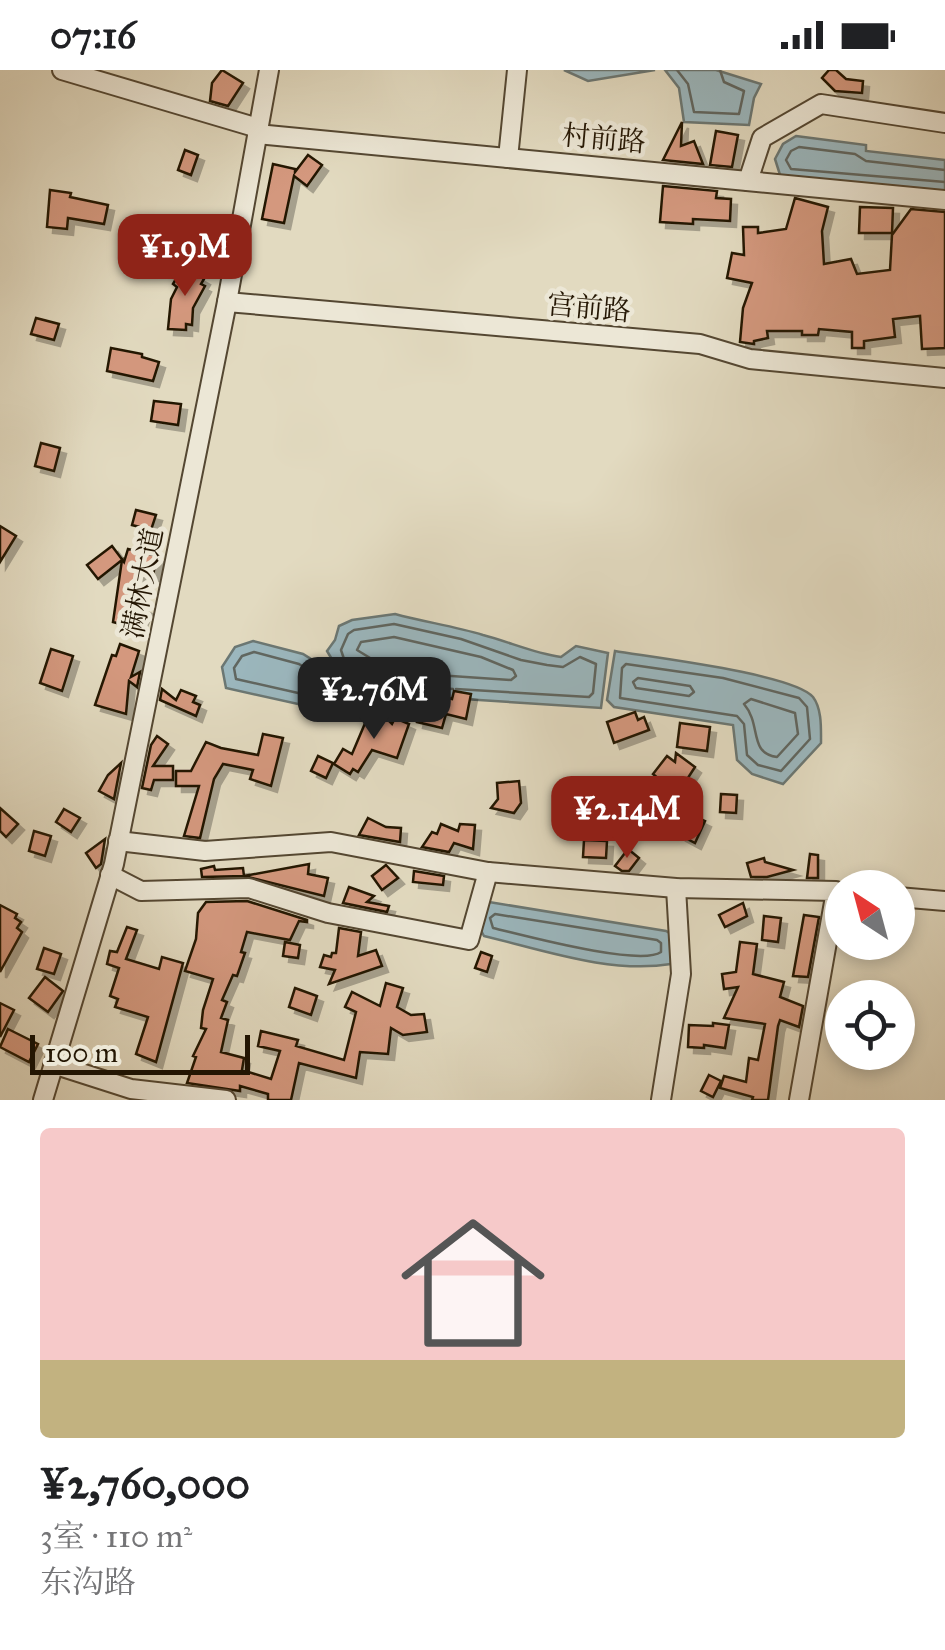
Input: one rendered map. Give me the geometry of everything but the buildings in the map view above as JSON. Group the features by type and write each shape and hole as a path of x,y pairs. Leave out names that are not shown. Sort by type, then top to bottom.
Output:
{"street":[{"name":"村前路","path":"62,70 258,131 945,200"},
{"name":"满林大道","path":"42,1100 118,841 227,302 269,70"},
{"path":"508,158 516,70"},
{"path":"748,181 762,138 821,104 945,122"},
{"name":"宫前路","path":"227,302 700,344 750,358 945,378"},
{"path":"118,841 205,851 331,842 488,872 676,888 825,892"},
{"path":"110,876 140,890 249,888 328,912 469,940 488,872"},
{"path":"660,1100 681,974 676,888"},
{"path":"915,898 945,901"},
{"path":"799,1100 826,960"},
{"path":"54,1064 132,1089 226,1100"}],"water":[{"path":"564,70 655,70 588,81"},
{"path":"665,70 716,70 761,84 749,125 684,122 679,88"},
{"path":"796,136 866,145 866,151 945,160 945,192 781,178 775,159 783,144"},
{"path":"395,614 561,657 576,646 608,653 601,708 386,694 336,666 327,651 339,626 352,620"},
{"path":"253,641 303,654 346,681 347,695 307,706 226,688 222,667 235,647"},
{"path":"615,651 751,674 800,689 813,697 818,707 821,743 783,784 752,774 737,760 733,725 614,707 607,700"},
{"path":"489,902 666,931 671,934 671,964 601,963 484,936 479,927 482,907"}]}
